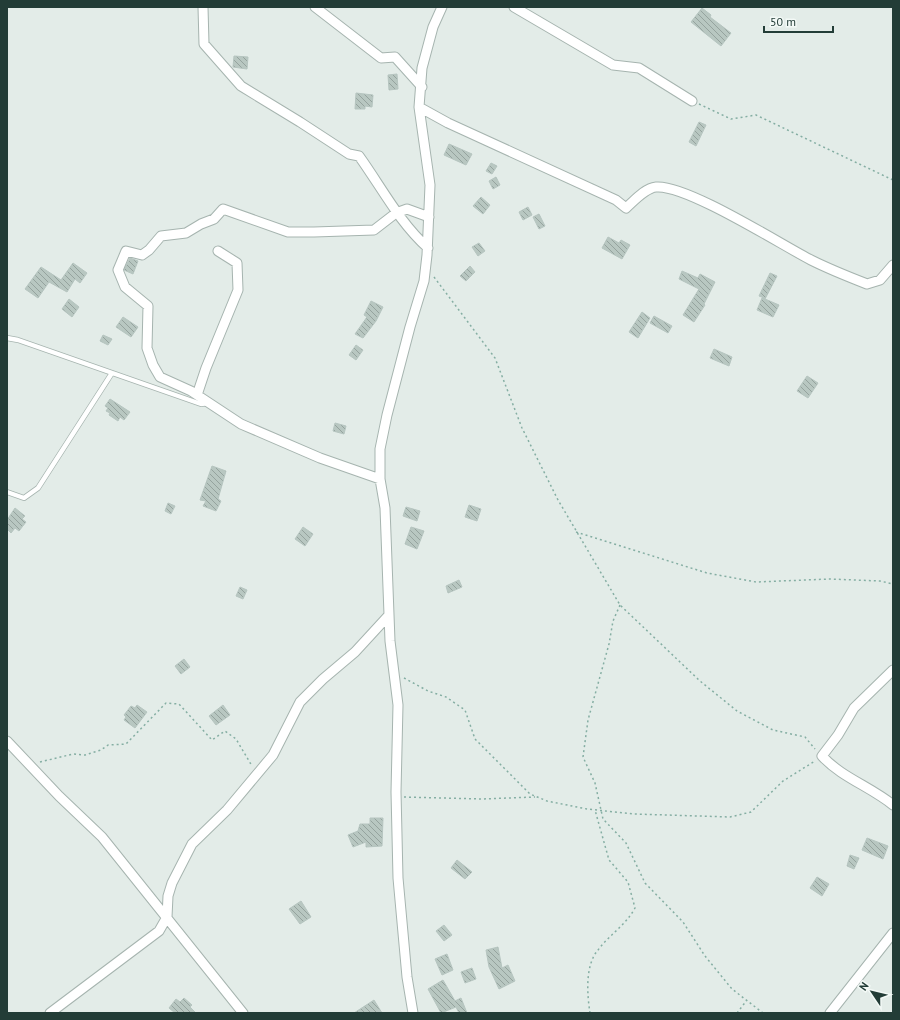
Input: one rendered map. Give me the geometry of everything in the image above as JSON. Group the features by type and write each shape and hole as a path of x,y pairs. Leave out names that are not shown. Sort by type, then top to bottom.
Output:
{"street":[{"path":"203,7 204,44 241,86 349,154 359,156 379,184 396,213 416,237 428,248"},
{"path":"315,7 381,58 395,57 422,87"},
{"path":"413,1013 407,977 398,878 398,705 389,615 385,508 380,479 380,449 387,415 410,327 424,281 426,267 430,185 419,107 422,87 422,68 433,27 442,7"},
{"path":"514,7 613,65 639,68 692,101"},
{"path":"419,107 448,123 616,200 626,208 643,193 654,187 672,188 716,208 812,260 867,284 880,280 893,265"},
{"path":"380,479 320,458 241,424 197,395 160,377 149,356 146,339 149,310 148,306 125,287 118,270 126,251 142,255 149,250 161,236 186,233 201,224 214,219 223,209 288,232 374,230 396,213 407,209 429,217"},
{"path":"197,395 206,368 238,290 237,263 218,251"},
{"path":"50,1013 159,931 167,917 168,896 172,883 192,844 214,824 274,755 300,702 355,652 389,615"},
{"path":"893,670 854,708 838,735 822,756 830,765 878,793 893,805"},
{"path":"7,741 102,837 243,1013"},
{"path":"835,1011 893,933"}],"lane":[{"path":"7,338 18,340 201,404 209,403"},
{"path":"7,492 24,498 38,488 112,373"}],"path":[{"path":"692,101 731,119 756,115 893,180"},
{"path":"394,672 416,685 446,696 464,710 475,738 501,762 523,787 535,797 546,801 595,810 634,814 730,818 751,812 783,781 822,756 805,737 772,730 737,711 700,681 620,605 558,500 522,428 495,358 426,267"},
{"path":"576,532 707,573 756,582 830,579 880,581 893,584"},
{"path":"620,605 613,622 609,644 588,720 583,757 595,783 604,819 626,843 645,883 683,922 705,956 732,989 763,1013"},
{"path":"30,765 73,754 85,755 101,750 108,745 126,744 166,703 179,704 212,740 226,731 236,739 257,775"},
{"path":"397,797 482,799 535,797"},
{"path":"590,1013 586,992 590,969 597,951 630,917 635,908 628,882 609,860 595,810"},
{"path":"737,1013 747,1000"}],"building":[{"path":"702,8 711,15 710,17 731,33 721,46 691,22"},
{"path":"234,56 248,57 247,69 233,67"},
{"path":"397,74 398,89 389,90 388,75"},
{"path":"356,93 373,95 372,107 365,106 365,109 355,109"},
{"path":"699,122 706,125 696,146 689,142"},
{"path":"449,144 472,154 466,165 444,155"},
{"path":"491,163 497,166 492,174 486,171"},
{"path":"496,177 500,185 493,189 489,181"},
{"path":"481,197 490,205 483,214 473,206"},
{"path":"528,207 532,215 523,220 519,212"},
{"path":"539,214 545,226 539,229 533,217"},
{"path":"608,237 619,243 621,240 630,245 622,259 602,248"},
{"path":"479,243 485,251 478,256 472,247"},
{"path":"130,258 138,261 133,274 124,270"},
{"path":"73,263 87,273 80,283 75,279 67,292 49,282 38,298 25,289 41,267 61,280"},
{"path":"470,266 475,272 466,281 460,276"},
{"path":"682,271 698,278 700,274 715,282 704,304 705,305 694,322 683,315 699,289 679,279"},
{"path":"770,273 777,276 765,299 779,305 773,317 757,310 762,298 764,298 759,296"},
{"path":"69,299 79,307 72,317 62,309"},
{"path":"371,301 383,307 376,321 363,338 355,334 367,317 364,315"},
{"path":"642,312 650,318 638,338 629,332"},
{"path":"654,316 672,326 668,333 650,323"},
{"path":"123,317 138,327 131,337 116,327"},
{"path":"103,335 112,339 108,345 100,341"},
{"path":"356,345 363,350 356,360 349,355"},
{"path":"714,349 732,357 729,366 710,358"},
{"path":"807,376 818,383 808,398 797,391"},
{"path":"110,399 130,412 124,420 120,417 118,421 106,411 108,408 105,406"},
{"path":"335,423 346,426 344,434 333,431"},
{"path":"212,466 226,471 218,499 221,501 216,511 203,506 206,501 200,500"},
{"path":"168,503 175,506 171,514 165,511"},
{"path":"469,505 481,509 477,521 465,517"},
{"path":"406,507 420,511 417,521 403,516"},
{"path":"15,508 25,516 22,519 26,522 19,531 15,528 11,533 7,529 7,520"},
{"path":"303,527 313,534 305,546 295,539"},
{"path":"411,527 424,531 417,549 405,544"},
{"path":"459,580 462,587 448,593 446,586"},
{"path":"240,587 247,590 243,599 236,596"},
{"path":"184,659 190,667 181,674 175,666"},
{"path":"137,705 147,712 135,728 124,720 126,717 124,715 131,706 135,708"},
{"path":"223,705 230,715 216,725 209,716"},
{"path":"370,818 383,818 382,846 366,847 366,842 353,847 348,835 358,831 360,824 370,824"},
{"path":"867,838 888,846 883,859 862,850"},
{"path":"850,855 859,858 854,869 847,866"},
{"path":"457,860 472,872 465,879 451,868"},
{"path":"817,877 829,884 822,896 810,888"},
{"path":"301,901 311,917 300,924 289,909"},
{"path":"444,925 452,935 444,941 436,931"},
{"path":"498,947 502,968 508,965 515,981 499,989 489,967 486,950"},
{"path":"447,954 453,970 442,975 435,959"},
{"path":"472,968 476,979 465,983 461,972"},
{"path":"443,980 455,1001 461,998 467,1013 459,1013 456,1007 441,1013 428,989"},
{"path":"184,998 192,1005 190,1007 196,1013 175,1013 169,1008 176,999 180,1002"},
{"path":"374,1000 382,1013 354,1013"}]}
